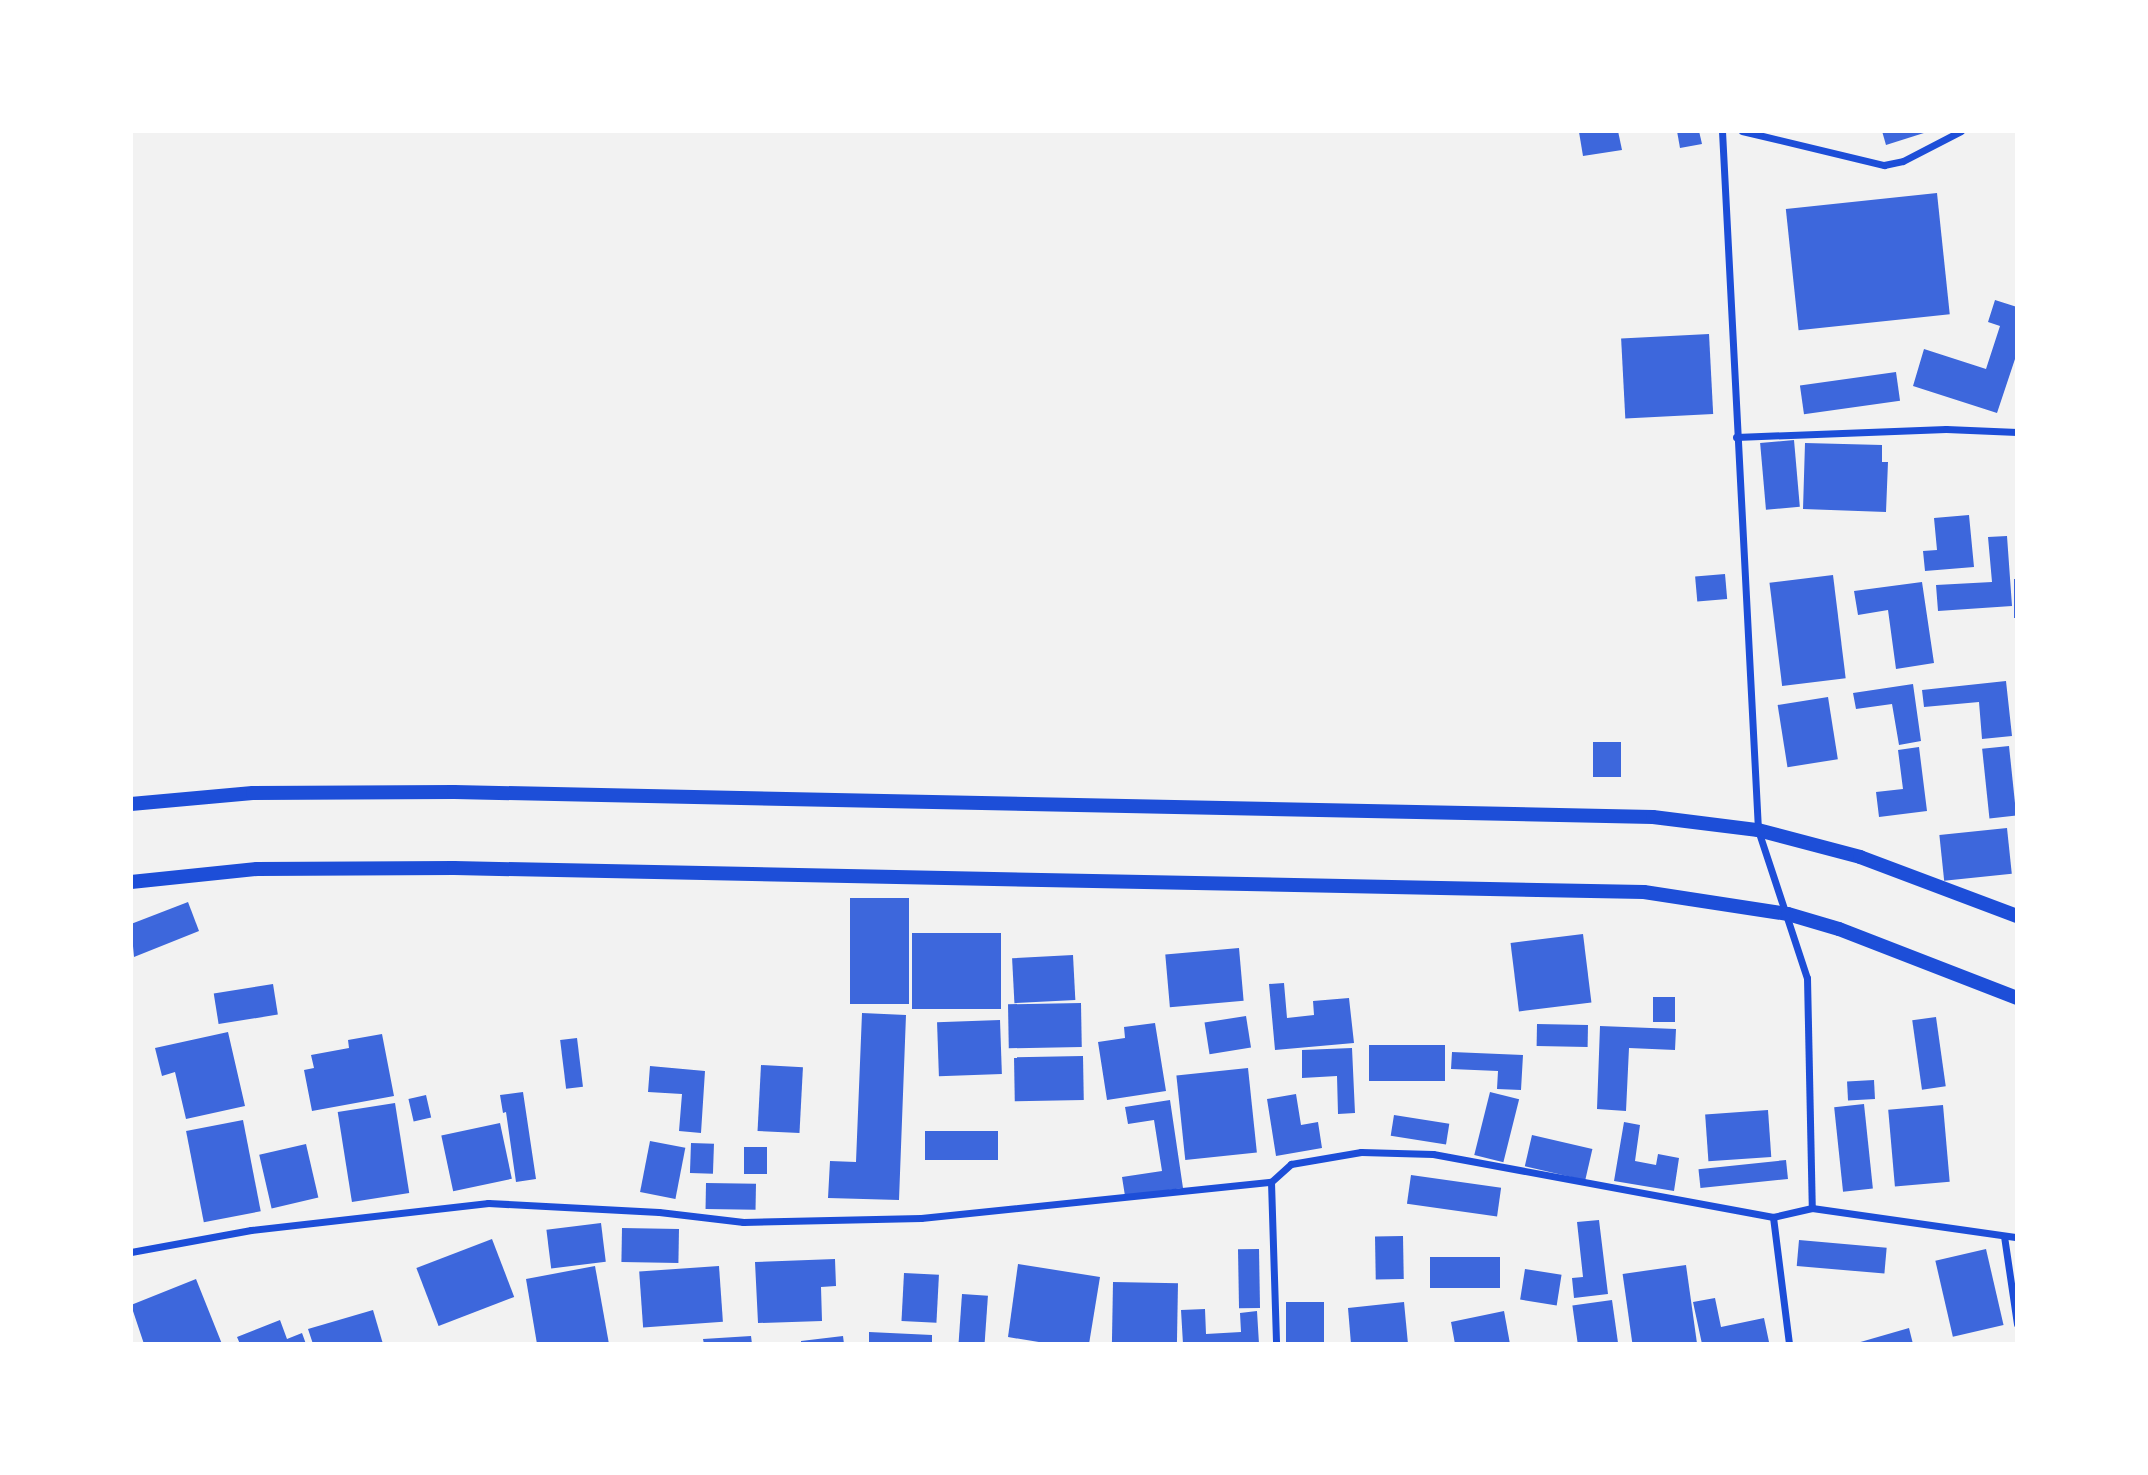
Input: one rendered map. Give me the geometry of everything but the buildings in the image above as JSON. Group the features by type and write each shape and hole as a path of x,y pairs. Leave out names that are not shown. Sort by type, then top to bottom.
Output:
{"main road":[{"path":"131,804 253,793 454,792 1653,817 1758,830 1860,857 2013,912"},
{"path":"131,882 257,869 468,868 1644,892 1788,914 1839,929 2017,998"}],"street":[{"path":"1722,131 1758,830 1807,978 1812,1208"},
{"path":"1742,131 1884,165 1903,161 1961,131"},
{"path":"1736,436 1945,429 2017,432"},
{"path":"131,1252 251,1230 488,1203 659,1212 743,1222 921,1218 1271,1182 1291,1164 1361,1152 1433,1154 1773,1217 1812,1208 2017,1237"},
{"path":"1271,1182 1276,1344"},
{"path":"1773,1217 1789,1344"},
{"path":"2004,1236 2017,1324"}]}
